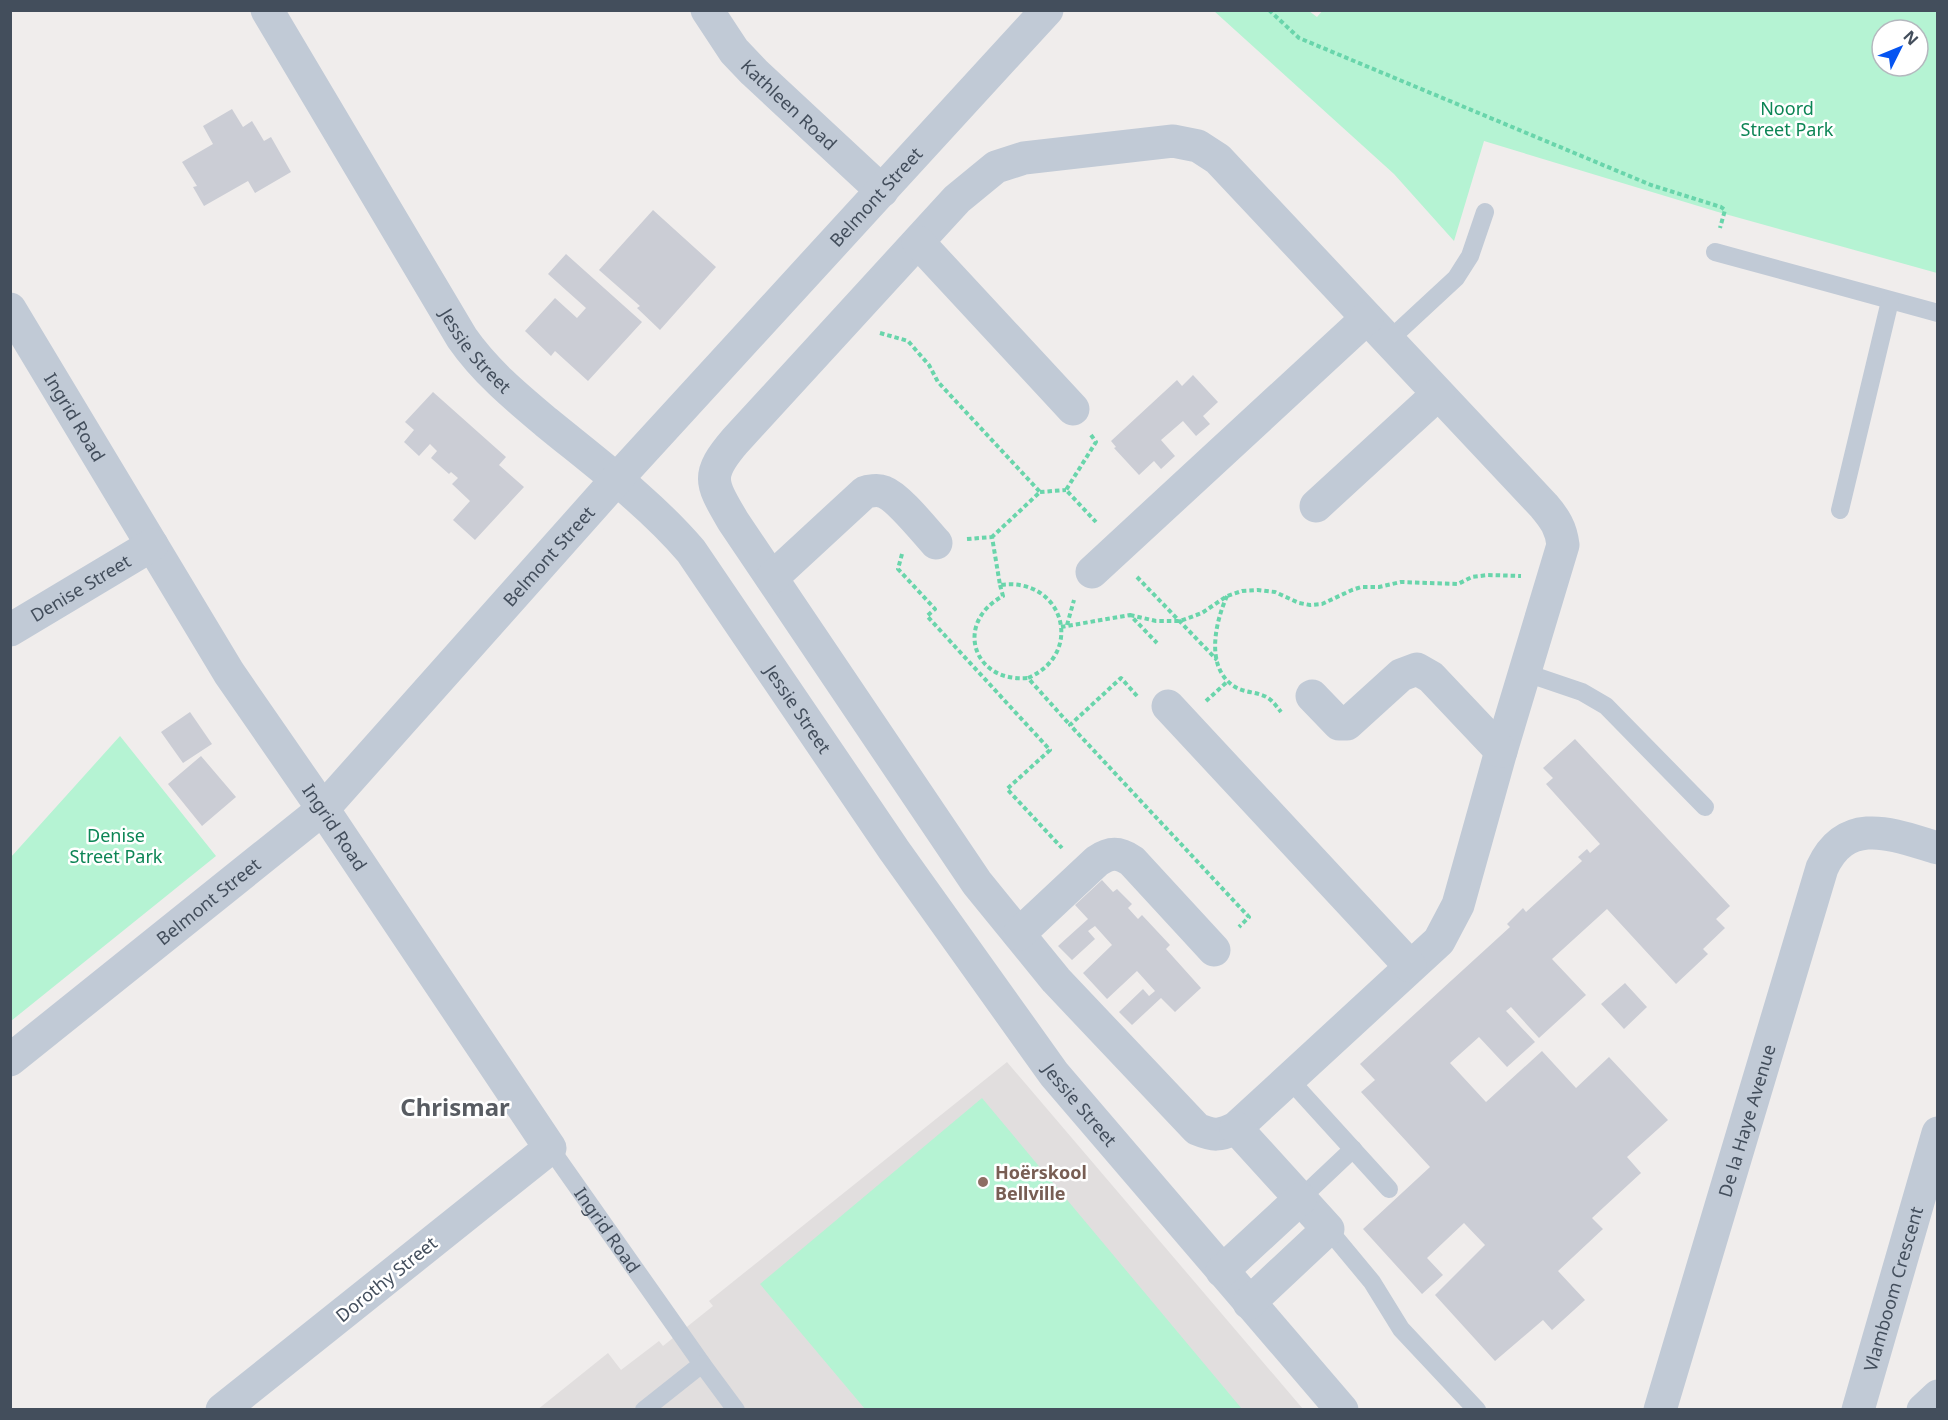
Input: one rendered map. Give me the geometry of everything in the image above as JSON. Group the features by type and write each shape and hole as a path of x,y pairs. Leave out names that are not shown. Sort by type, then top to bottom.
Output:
{"street":[{"name":"Jessie Street","path":"267,10 476,358 500,383 617,479 691,551 894,850 1054,1074 1342,1410"},
{"name":"Kathleen Road","path":"707,10 734,51 754,72 882,191"},
{"name":"Belmont Street","path":"10,1060 323,809 617,479 1047,10"},
{"path":"1173,141 1186,142 1209,151 1438,393 1557,522 1562,532 1563,545 1501,750 1458,905 1439,941 1236,1128 1222,1135 1209,1134 1197,1129 1056,980 977,883 733,520 719,495 714,479 719,460 918,242 957,199 996,167 1024,158 1173,141"},
{"path":"918,242 1073,409"},
{"name":"Ingrid Road","path":"10,309 229,672 550,1148"},
{"path":"1108,557 1378,329"},
{"path":"1316,506 1438,393"},
{"path":"772,578 865,492 876,490 886,492 936,543"},
{"name":"Denise Street","path":"10,630 152,545"},
{"path":"1312,696 1339,724 1347,724 1408,670 1425,671 1501,750"},
{"path":"1168,706 1410,966"},
{"name":"De la Haye Avenue","path":"1660,1410 1822,868 1834,849 1859,834 1874,832 1891,834 1938,848"},
{"path":"1019,934 1085,872 1106,855 1115,853 1124,855 1132,861 1214,950"},
{"path":"1236,1128 1328,1229 1249,1303"},
{"name":"Vlamboom Crescent","path":"1858,1410 1938,1133"},
{"name":"Dorothy Street","path":"222,1410 550,1148"},
{"path":"1222,1271 1300,1199"},
{"path":"1255,1240 1283,1271"},
{"path":"1923,1410 1938,1396"}],"lane":[{"path":"1378,329 1456,278 1470,256 1485,212"},
{"path":"1715,252 1938,314"},
{"path":"1840,510 1890,301"},
{"path":"1526,673 1582,693 1606,706 1705,807"},
{"path":"1289,1079 1389,1189"},
{"name":"Ingrid Road","path":"550,1148 736,1410"},
{"path":"1300,1199 1353,1149"},
{"path":"1328,1229 1372,1282 1401,1329 1477,1410"},
{"path":"644,1410 702,1364"}],"path":[{"path":"1269,10 1299,38 1651,185 1721,207 1725,210 1715,252"},
{"path":"849,317 885,336 908,341 929,365 938,382 1040,492"},
{"path":"1066,490 1096,442 1073,409"},
{"path":"936,543 992,537 1040,492 1066,490"},
{"path":"1066,490 1108,557 1180,621 1217,661"},
{"path":"910,515 898,569 935,609 927,616 1050,750 1007,789 1085,872"},
{"path":"992,537 1000,585 1003,596 983,610 977,621 975,645 988,669 1000,676 1014,679 1028,678 1038,674 1054,658 1059,648 1061,627 1058,615 1045,596 1024,585 1000,585"},
{"path":"1061,627 1130,615 1156,621 1180,621 1202,613 1227,596 1258,590 1275,592 1299,603 1310,605 1322,604 1361,587 1379,588 1401,582 1458,584 1472,577 1504,574 1552,581"},
{"path":"1227,596 1216,632 1217,661 1221,672 1234,687 1268,698 1288,719"},
{"path":"1130,615 1157,643"},
{"path":"977,670 984,663"},
{"path":"1028,678 1249,917 1214,950"},
{"path":"1070,725 1121,678 1156,717 1168,706"}],"shaded area":[{"name":"Hoërskool Bellville","path":"1007,1062 1303,1409 537,1410 608,1353 621,1370 659,1341 663,1346 713,1306 709,1301"}],"green space":[{"name":"Noord Street Park","path":"1323,10 1937,11 1937,273 1718,212 1484,141 1454,241 1394,174 1214,11 1309,11 1317,17"},
{"name":"Denise Street Park","path":"120,736 216,856 11,1021 11,857"},
{"name":"Hoërskool Bellville","path":"982,1098 1242,1409 865,1409 760,1284"}],"building":[{"path":"232,109 243,127 252,121 264,141 271,137 291,172 255,193 248,181 204,206 193,187 197,186 182,162 213,144 203,126"},
{"path":"653,210 716,267 660,330 637,308 640,306 599,270"},
{"path":"566,254 642,322 588,381 555,351 551,356 525,331 555,298 577,318 586,308 548,274"},
{"path":"1193,375 1218,402 1203,416 1210,424 1196,436 1183,421 1161,440 1175,456 1161,469 1154,461 1139,475 1114,448 1116,447 1111,441 1177,380 1182,386"},
{"path":"433,392 506,457 499,465 524,487 475,540 453,520 470,501 452,484 458,478 451,472 449,474 431,458 437,451 430,444 419,456 404,442 414,430 405,422"},
{"path":"190,712 212,744 183,763 161,732"},
{"path":"1575,739 1730,906 1716,919 1725,928 1703,949 1708,954 1676,984 1607,909 1552,959 1586,995 1539,1038 1511,1007 1506,1011 1535,1042 1507,1067 1479,1037 1450,1063 1486,1102 1542,1051 1576,1088 1609,1057 1668,1120 1627,1157 1641,1173 1592,1218 1603,1229 1558,1271 1585,1300 1552,1330 1543,1320 1495,1361 1435,1295 1485,1245 1464,1223 1427,1258 1443,1275 1422,1294 1363,1229 1430,1167 1361,1092 1375,1080 1360,1064 1510,927 1507,924 1523,908 1526,912 1582,861 1578,857 1587,849 1590,853 1600,844 1546,784 1553,778 1543,768"},
{"path":"201,756 236,797 202,826 168,784"},
{"path":"1102,880 1113,892 1117,889 1132,904 1128,908 1138,919 1142,915 1170,945 1166,949 1201,988 1175,1012 1161,998 1132,1025 1119,1012 1143,989 1149,996 1155,991 1137,971 1107,999 1083,973 1112,945 1095,926 1088,931 1095,939 1072,960 1058,946 1088,919 1075,905"},
{"path":"1625,983 1647,1007 1624,1029 1601,1004"}],"place":[{"name":"Hoërskool Bellville","path":"983,1182"}],"district":[{"name":"Chrismar","path":"455,1106"}]}
